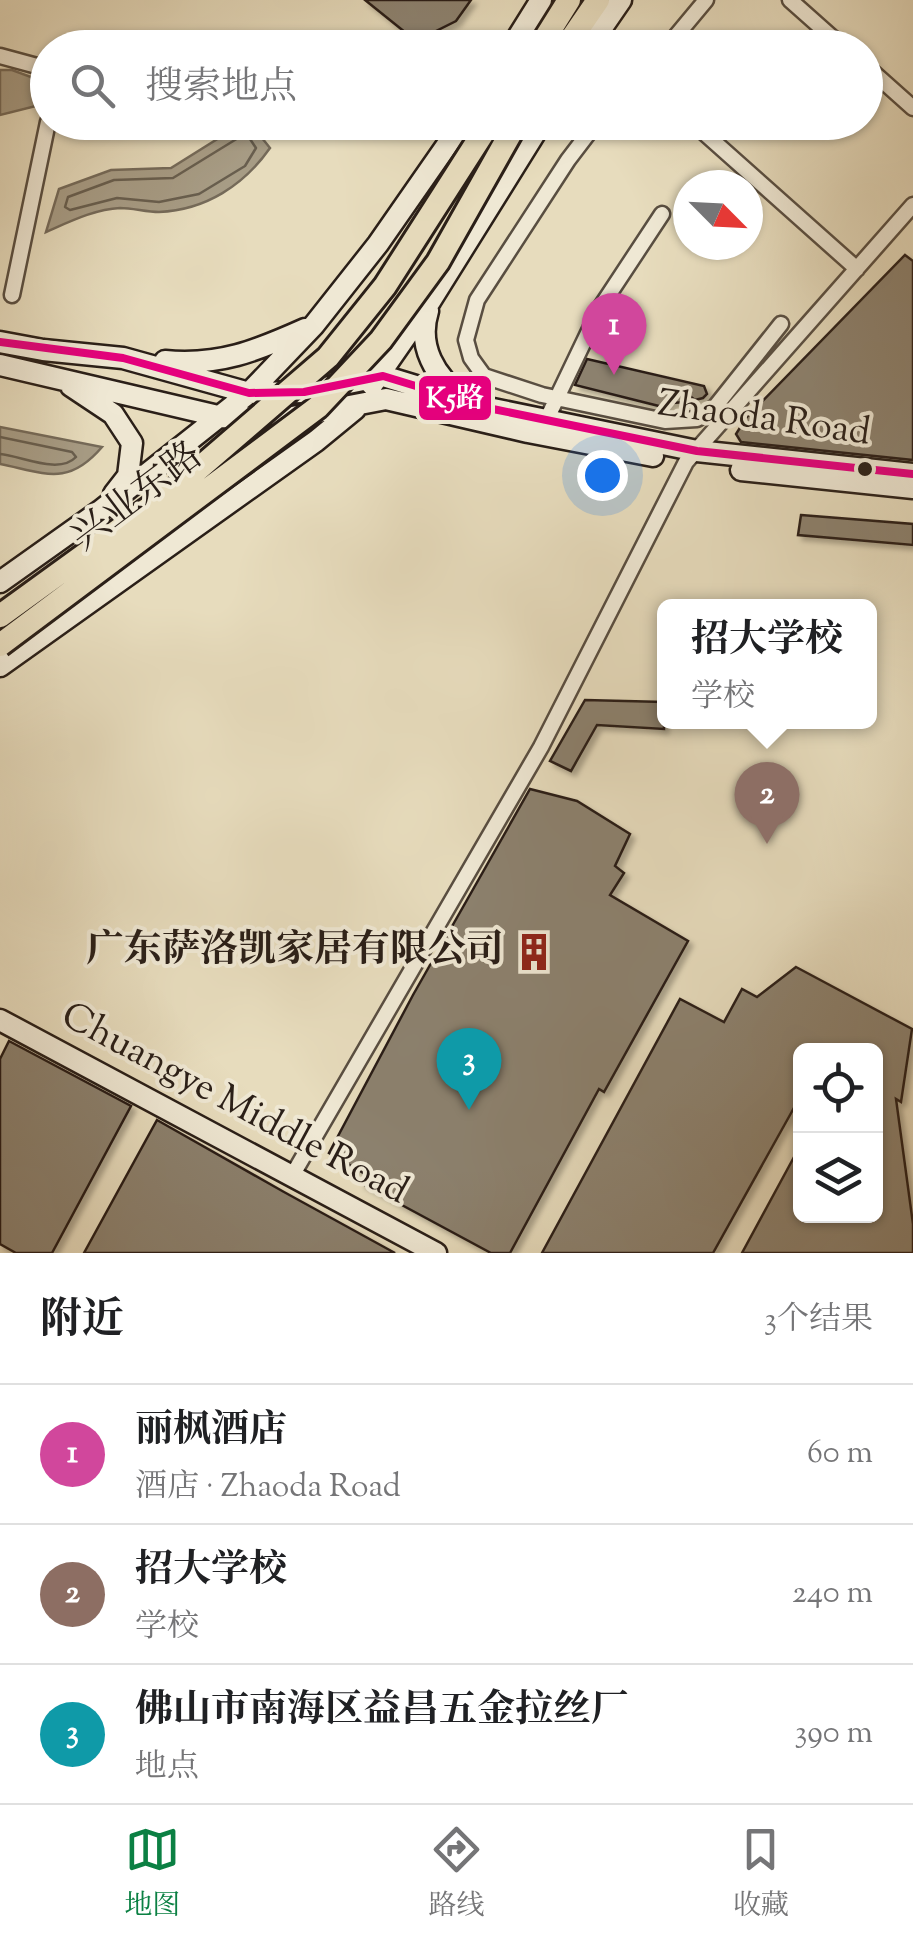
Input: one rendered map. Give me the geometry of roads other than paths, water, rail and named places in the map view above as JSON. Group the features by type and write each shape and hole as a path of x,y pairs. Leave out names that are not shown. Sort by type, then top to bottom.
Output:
{"main road":[{"path":"522,30 541,0"},
{"path":"550,30 569,0"},
{"path":"577,30 598,0"},
{"path":"602,30 621,0"},
{"name":"兴业东路","path":"0,582 100,511 249,393 314,326 378,244 450,140"},
{"path":"0,616 174,490 328,357 385,286 478,140"},
{"path":"0,645 318,407 381,340 438,262 508,140"},
{"path":"0,666 316,441 356,407 431,300 531,140"},
{"path":"431,300 423,326 432,363 460,396 488,408"},
{"path":"0,342 183,363 248,355 314,326"},
{"path":"92,385 102,382 106,372 107,366 99,356"},
{"path":"123,358 249,393 304,392 377,377"},
{"path":"0,366 222,417 287,418 386,399 543,427"},
{"path":"57,377 113,414 132,443 128,476 100,511"},
{"name":"Zhaoda Road","path":"377,377 543,427 692,457 913,474"},
{"path":"692,457 913,488"},
{"name":"Chuangye Middle Road","path":"0,1020 436,1253"}],"street":[{"path":"681,30 706,0"},
{"path":"790,0 824,30"},
{"path":"0,56 30,64"},
{"path":"883,81 913,108"},
{"path":"12,295 44,140"},
{"path":"583,140 477,300 466,340 471,358 484,376 556,398 665,421 697,419 715,407 782,324"},
{"path":"712,140 857,269"},
{"path":"292,1176 541,747 692,457 913,205"},
{"path":"543,427 600,308 662,214"}],"water":[{"path":"0,70 30,77 30,108 0,115"},
{"path":"216,140 264,140 270,148 236,184 208,201 176,210 101,211 46,232 59,189 111,170 171,168"},
{"path":"0,427 102,447 90,460 67,472 30,471 0,464"}],"place":[{"name":"丽枫酒店","path":"614,375"},
{"name":"招大学校","path":"767,844"},
{"name":"广东萨洛凯家居有限公司","path":"534,952"},
{"name":"佛山市南海区益昌五金拉丝厂","path":"469,1110"}]}
